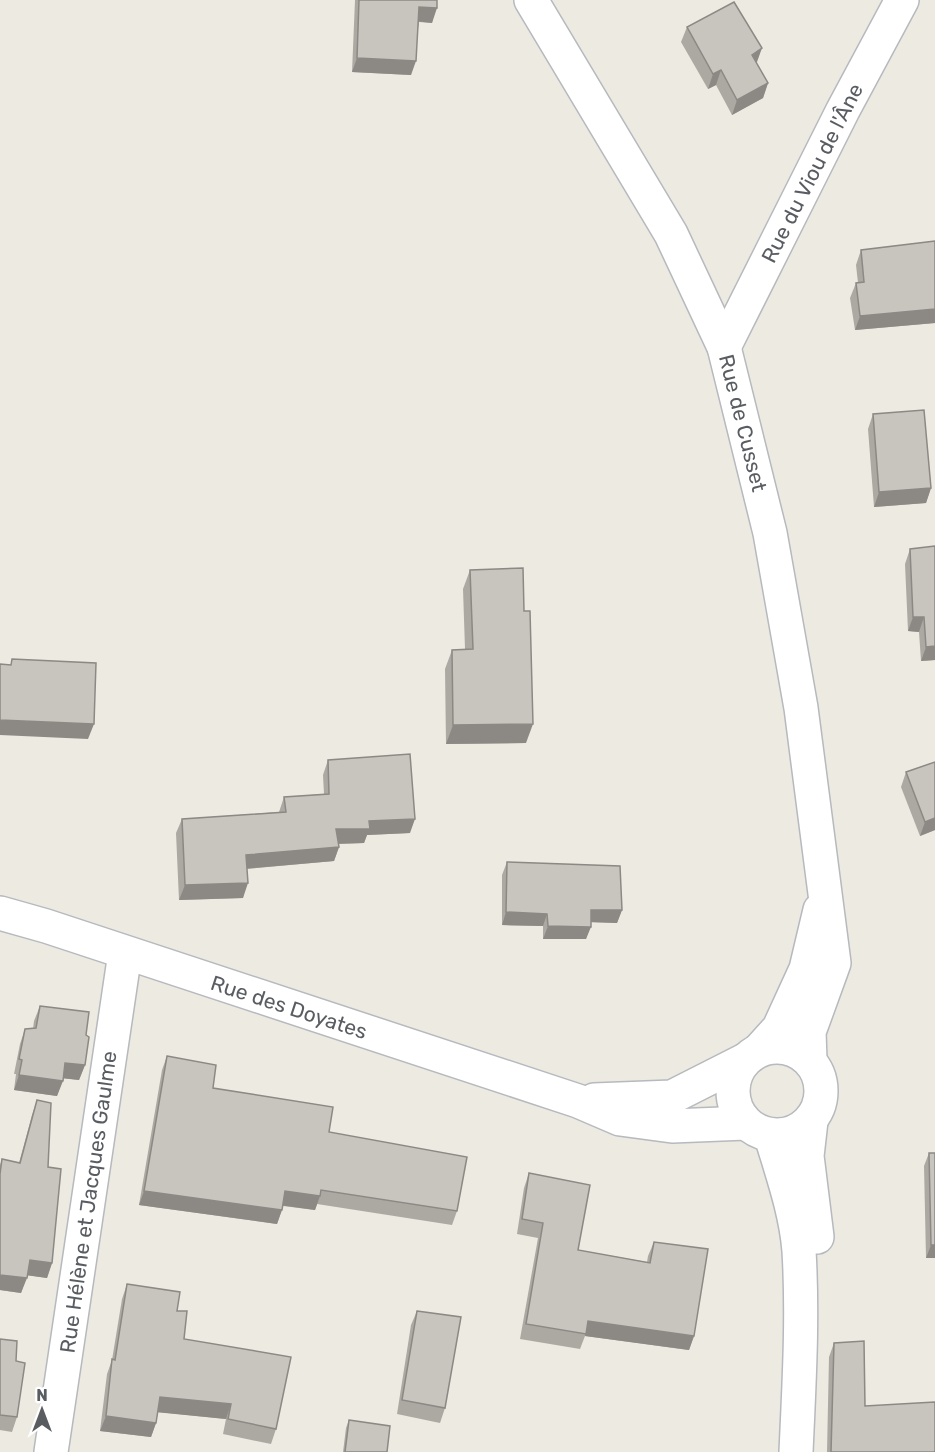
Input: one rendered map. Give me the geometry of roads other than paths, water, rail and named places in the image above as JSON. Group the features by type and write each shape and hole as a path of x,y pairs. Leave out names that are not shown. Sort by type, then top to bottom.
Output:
{"street":[{"name":"Rue de Cusset","path":"531,0 671,234 724,347 770,533 801,708 834,963 809,1032 810,1060"},
{"name":"Rue du Viou de l'Âne","path":"724,347 843,110 902,0"},
{"name":"Rue de Cusset","path":"753,1055 779,1028 806,969 825,891"},
{"name":"Rue des Doyates","path":"0,913 578,1101 620,1119 672,1126 759,1130"},
{"name":"Rue Hélène et Jacques Gaulme","path":"51,1452 124,953"},
{"path":"759,1130 794,1133 811,1121 819,1109 822,1092 818,1073 810,1060 796,1050 778,1047 753,1055 735,1077 732,1092 736,1110 759,1130 788,1196 798,1249 800,1333 796,1452"},
{"name":"Rue des Doyates","path":"578,1101 672,1097 753,1055"},
{"path":"800,1333 818,1246 807,1156 811,1121"}]}
